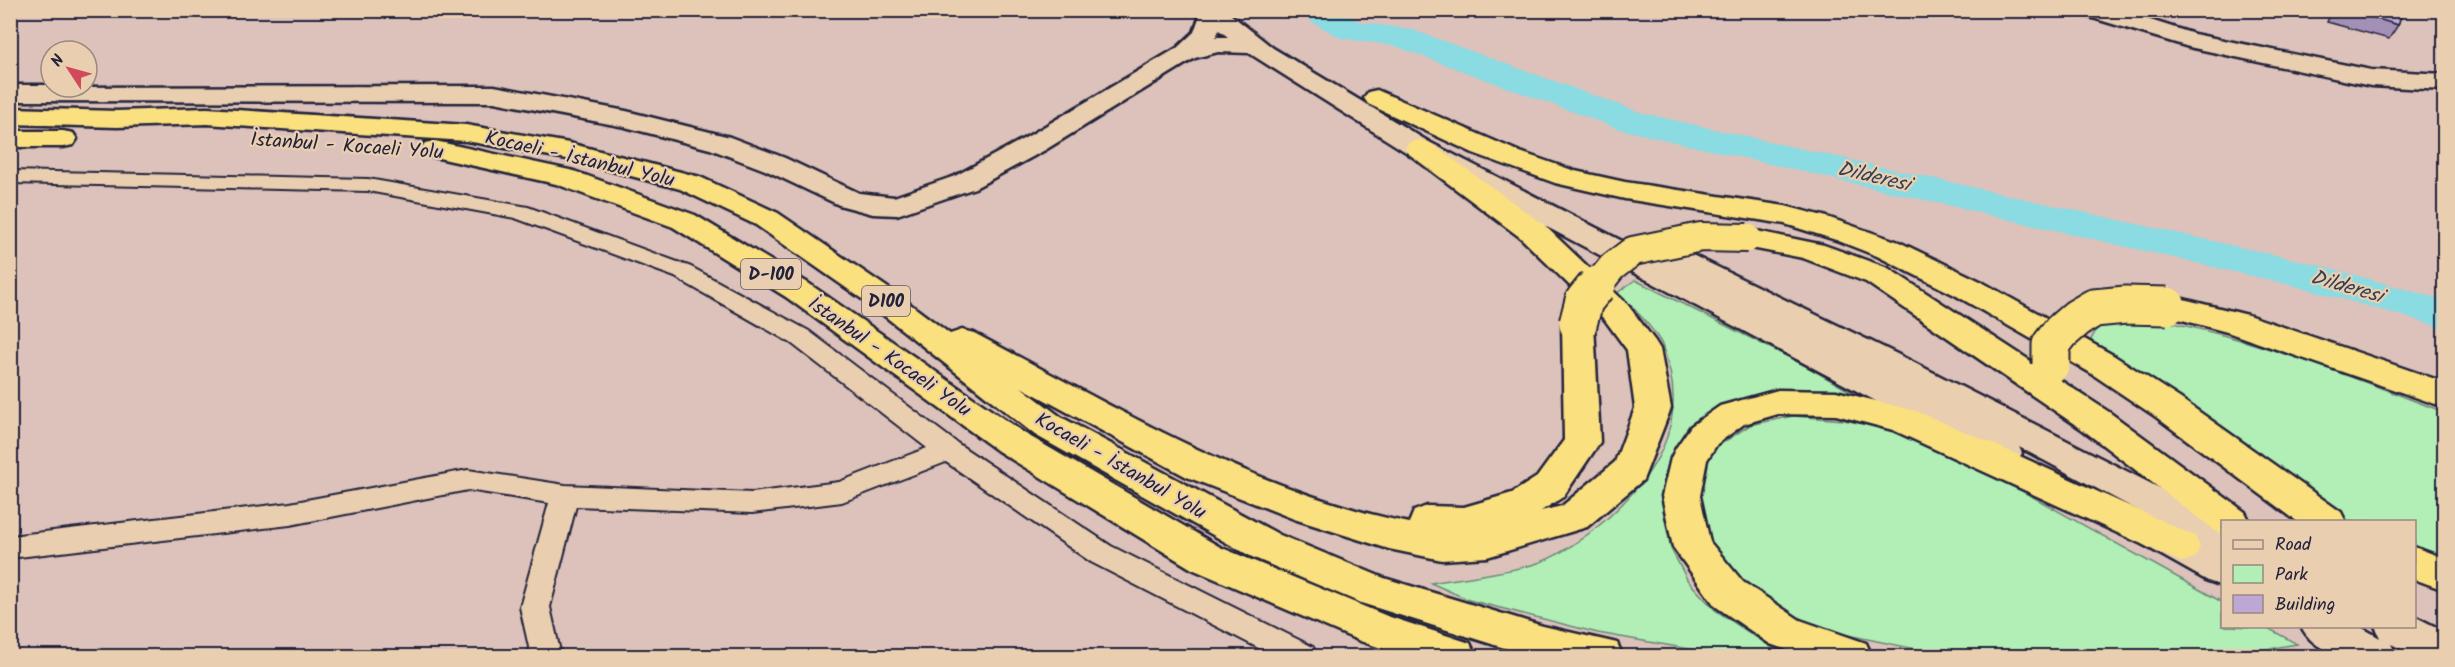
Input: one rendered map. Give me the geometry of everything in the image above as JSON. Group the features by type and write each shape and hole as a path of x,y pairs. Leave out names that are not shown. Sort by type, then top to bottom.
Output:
{"highway":[{"path":"1377,98 1495,153 1542,170 1593,184 1736,207 1805,221 1843,231 1885,247 1962,285 2116,373 2324,520"},
{"name":"Kocaeli - İstanbul Yolu","path":"10,116 117,119 207,116 466,133 569,151 690,183 767,219 883,299 1048,426 1266,546 1375,591 1543,643 1602,657"},
{"name":"İstanbul - Kocaeli Yolu","path":"10,139 241,137 428,147 564,177 684,221 797,290 1011,442 1206,558 1376,629 1455,657"},
{"path":"883,299 1200,467 1307,509 1379,531 1442,545 1487,542 1574,517 1630,470 1653,408 1643,350 1617,312 1532,231 1419,148"},
{"path":"1244,484 1416,521 1464,522 1524,504 1550,487 1582,442 1578,324 1584,301 1612,267 1633,251 1673,241 1701,237 1748,238 1802,247 1838,258 1877,275 2096,421 2229,520"},
{"path":"2096,421 2070,394 2051,364 2052,345 2061,332 2077,318 2094,308 2126,305 2167,306 2236,323 2445,395"},
{"path":"1851,657 1785,632 1729,594 1692,547 1681,496 1689,458 1704,435 1732,415 1778,402 1836,403 1903,420 1976,451 2181,547"},
{"path":"2416,563 2445,574"}],"main road":[{"path":"2092,10 2189,40 2371,78 2445,82"},
{"path":"1220,12 1254,46 1419,148 1700,296 1864,378 2221,569"},
{"path":"10,93 494,94 626,119 720,143 774,164 849,199 873,205 897,206 966,182 1035,144 1186,53 1205,35 1220,12"},
{"path":"1220,12 1263,28 1483,162 1615,230 1865,352 2221,536"},
{"path":"1186,53 1217,44 1254,46"},
{"path":"323,123 346,94"},
{"path":"2331,632 2389,637 2445,651"}],"street":[{"path":"10,177 368,185 520,212 683,272 800,337 948,450 1101,554 1302,657"},
{"path":"10,547 290,514 468,480 565,495 752,503 842,492 948,450"},
{"path":"546,657 535,607 565,495"}],"green space":[{"path":"1635,280 1806,366 1865,400 1785,394 1667,476 1663,510 1671,549 1688,581 1715,610 1774,649 1790,656 1729,656 1598,633 1469,600 1431,583 1510,570 1535,564 1555,555 1587,535 1606,519 1629,497 1653,466 1669,431 1673,392 1670,371 1660,341 1651,328 1617,293"},
{"path":"2158,320 2231,337 2339,373 2444,412 2444,565 2416,555 2416,520 2347,520 2087,347 2099,325"},
{"path":"1793,416 1844,420 1903,432 2022,491 2221,601 2221,628 2268,628 2297,644 2225,656 1964,656 1935,653 1843,634 1794,621 1752,595 1705,534 1698,483 1713,449 1750,425"}],"building":[{"path":"2347,10 2403,10 2398,25"}],"waterway":[{"name":"Dilderesi","path":"1314,10 1352,31 1401,37 1632,121 2315,277 2444,314"}]}
